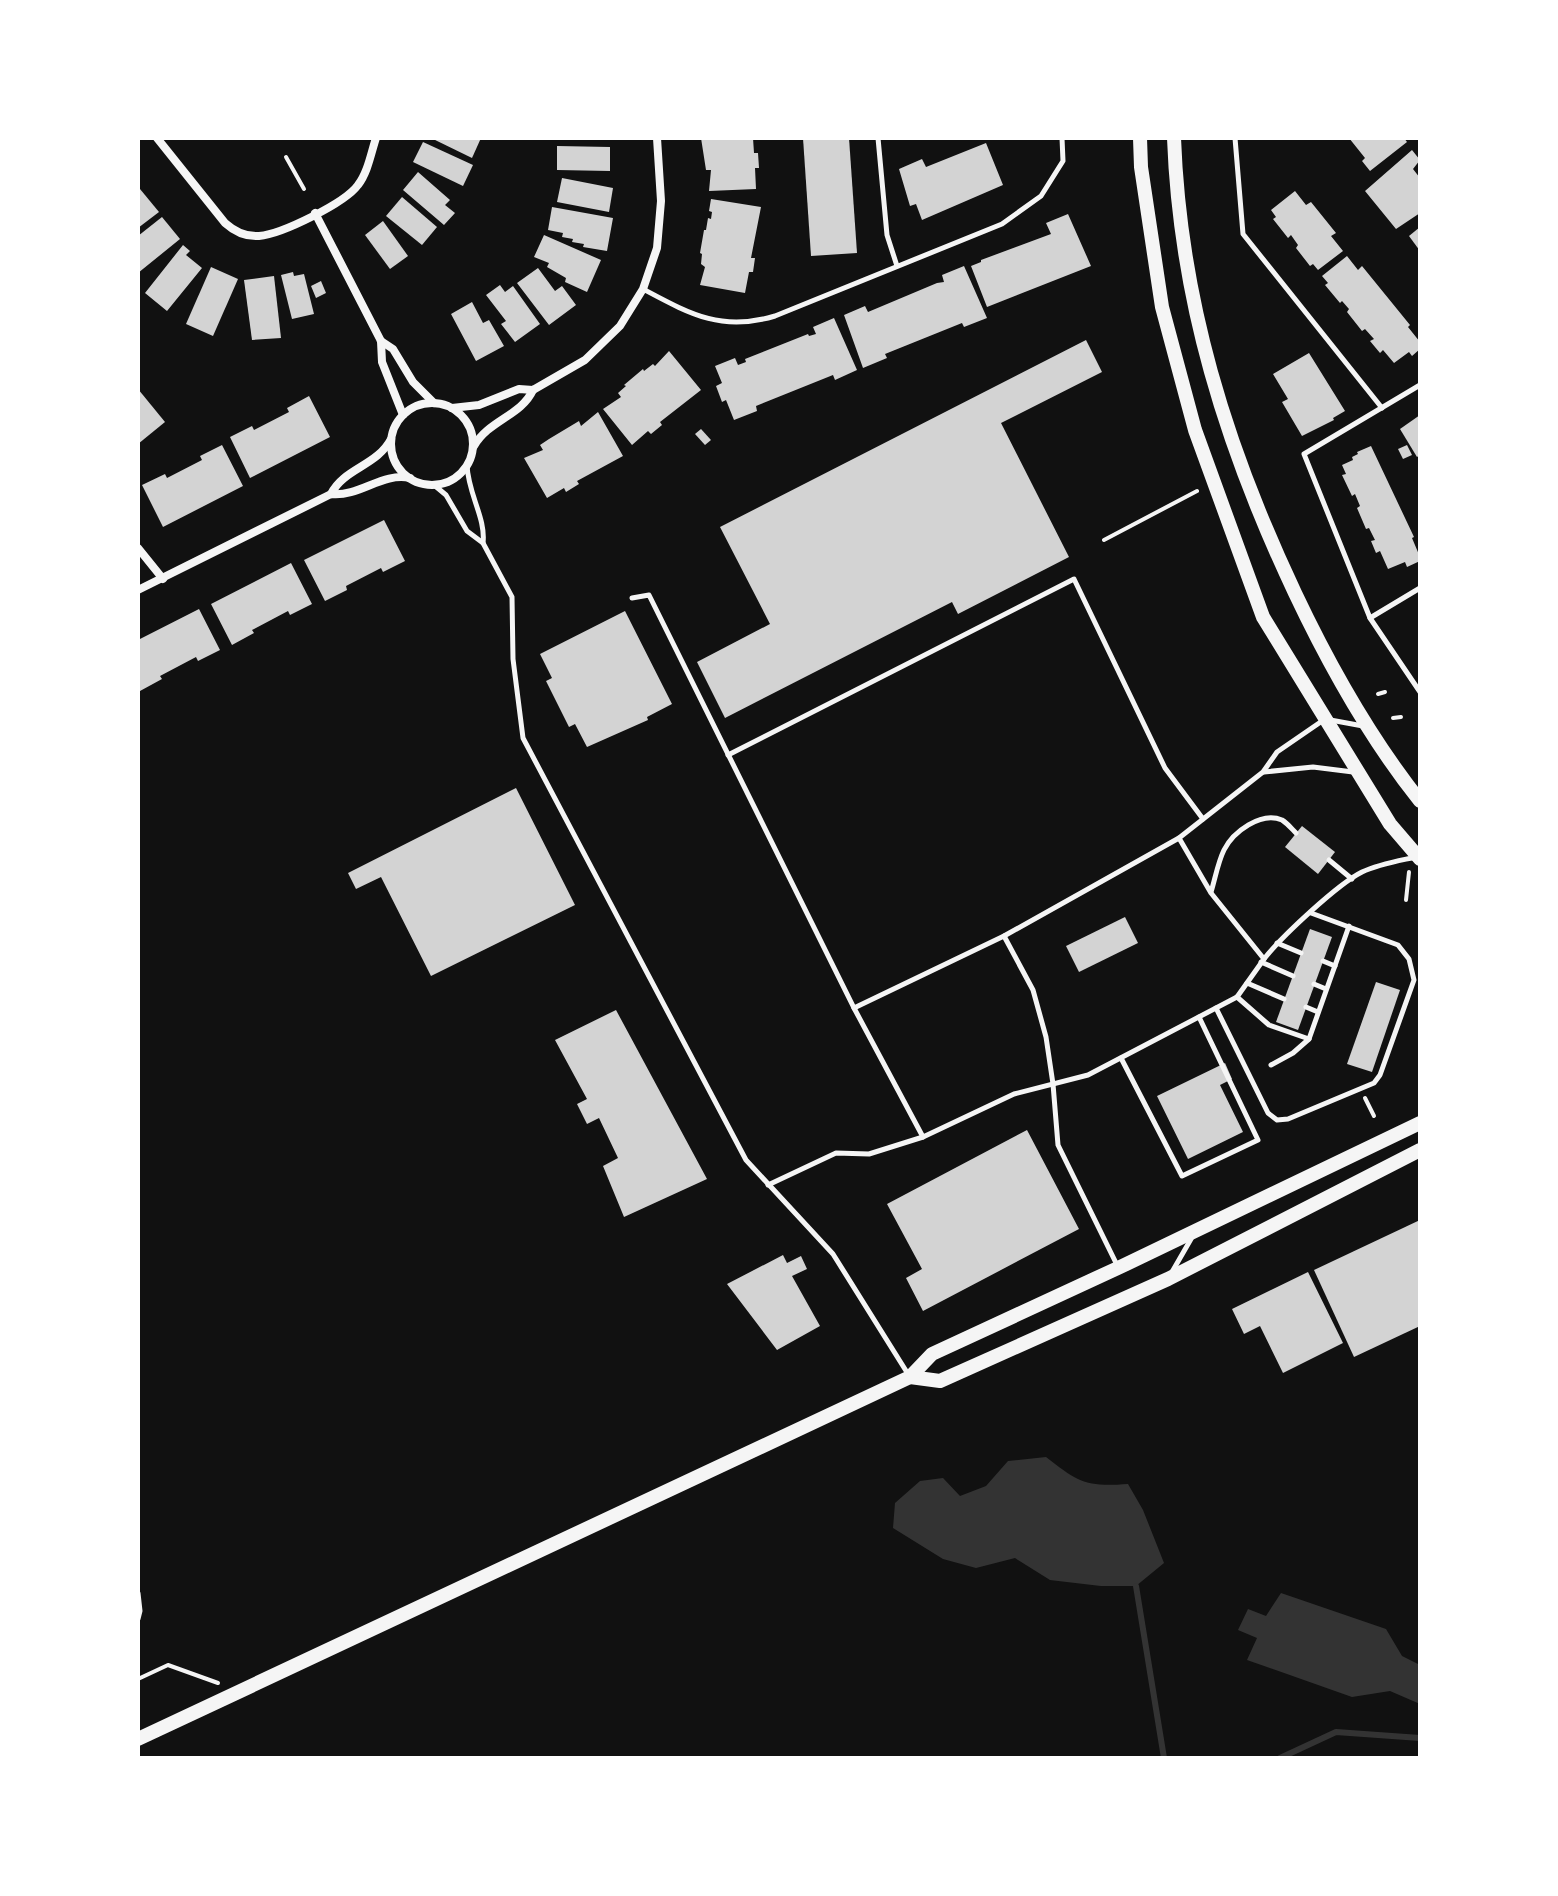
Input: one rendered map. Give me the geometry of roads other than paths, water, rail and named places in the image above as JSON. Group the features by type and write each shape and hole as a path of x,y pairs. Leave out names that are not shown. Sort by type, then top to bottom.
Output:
{"main road":[{"path":"1140,138 1141,167 1162,307 1195,430 1263,617 1390,824 1419,858"},
{"path":"1174,138 1176,182 1191,294 1216,394 1266,531 1327,660 1366,726 1420,801"},
{"path":"138,1739 910,1377 932,1354 1420,1123"},
{"path":"910,1377 940,1381 1168,1279 1420,1150"}],"street":[{"path":"157,138 225,223 238,233 253,236 268,235 345,197 358,186 376,138"},
{"path":"138,590 331,494 354,493 395,477 434,485 453,479 467,465 473,448 487,429 526,402 533,390 598,350 630,313 653,262 660,232 657,138"},
{"path":"315,213 381,341 382,362 403,415"},
{"path":"381,341 393,349 413,382 434,403"},
{"path":"331,494 341,479 382,453 403,415 417,405 434,403 452,408 479,405 519,389 533,390"},
{"path":"452,408 467,422 473,448"},
{"path":"391,437 394,461 410,478"},
{"path":"138,548 163,579"}],"lane":[{"path":"878,138 887,235 897,266"},
{"path":"643,289 710,320 745,323 775,316 1002,224 1041,196 1063,161 1062,138"},
{"path":"1235,138 1243,234 1382,408"},
{"path":"1420,385 1304,454 1370,618 1420,692"},
{"path":"467,465 469,490 482,523 483,543"},
{"path":"434,485 446,495 467,531 483,543 512,597 513,659 523,738 746,1160 833,1254 910,1377"},
{"path":"728,755 1074,579 1165,768 1203,819"},
{"path":"1370,618 1420,588"},
{"path":"632,598 649,595 854,1008 923,1137"},
{"path":"854,1008 1004,936 1179,838 1263,772 1277,752 1325,719 1366,726"},
{"path":"1263,772 1313,767 1358,773"},
{"path":"1211,893 1223,851 1244,828 1271,818 1283,821 1296,833"},
{"path":"1179,838 1211,893 1263,960 1293,976"},
{"path":"768,1185 836,1153 869,1154 923,1137 1014,1094 1088,1075 1237,997 1277,943 1361,873 1379,865 1419,858"},
{"path":"1329,860 1352,879"},
{"path":"1216,1008 1268,1113 1277,1120 1288,1119 1374,1083 1380,1075 1414,980 1409,959 1398,945 1311,913"},
{"path":"1271,1065 1293,1053 1309,1039 1349,926"},
{"path":"1004,936 1033,990 1046,1037 1058,1145 1118,1268"},
{"path":"1277,943 1301,953"},
{"path":"1323,961 1335,966"},
{"path":"1247,983 1284,999"},
{"path":"1314,984 1326,989"},
{"path":"1237,997 1269,1025 1309,1039"},
{"path":"1306,1007 1318,1012"},
{"path":"1121,1058 1182,1176 1258,1140 1199,1017"},
{"path":"1168,1279 1195,1231"},
{"path":"138,1593 138,1619"}],"waterway":[{"path":"1136,1586 1164,1758"},
{"path":"1280,1758 1336,1732 1420,1738"}]}
